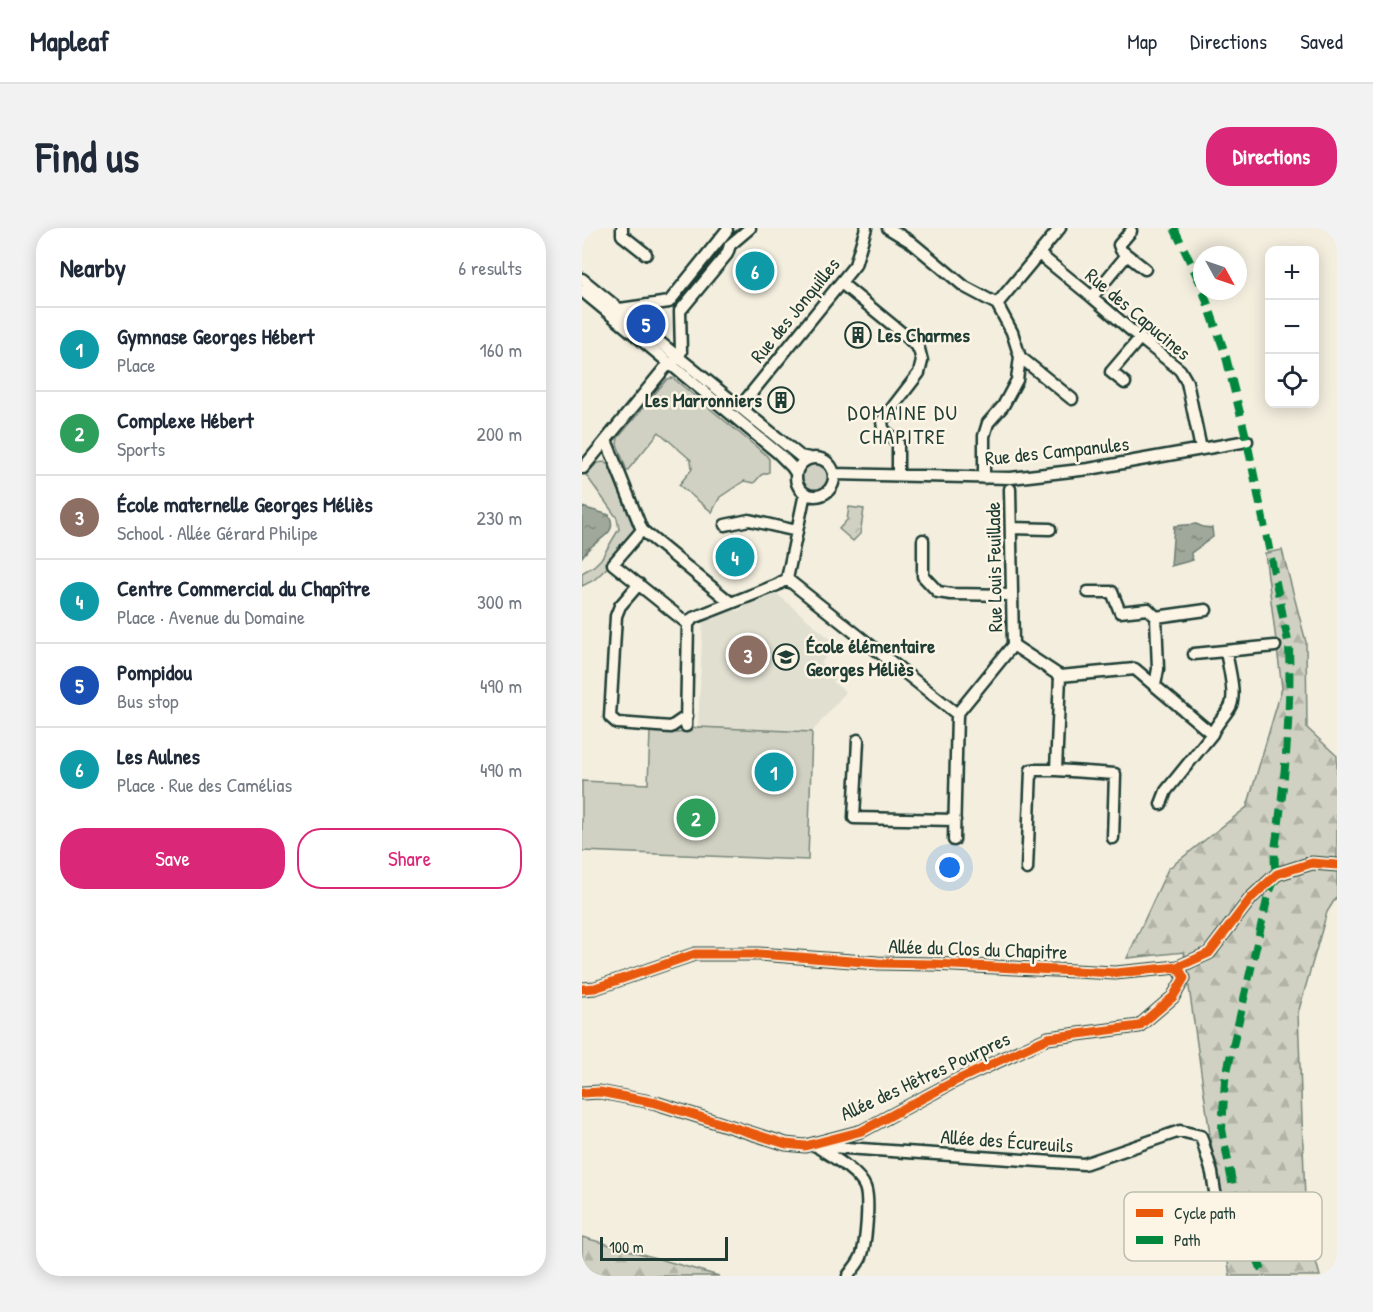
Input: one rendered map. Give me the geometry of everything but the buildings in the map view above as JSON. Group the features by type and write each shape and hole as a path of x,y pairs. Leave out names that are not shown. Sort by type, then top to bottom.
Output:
{"street":[{"path":"622,228 622,235 646,254"},
{"path":"730,245 750,228"},
{"name":"Rue des Jonquilles","path":"740,407 855,265 866,228"},
{"path":"888,228 911,242 965,287 997,304 1012,332 1020,357 1017,380 1003,406 988,423 984,436 984,478"},
{"path":"997,304 1060,228"},
{"path":"582,468 664,369 681,352 680,311 727,254 730,245 727,229"},
{"path":"582,291 616,313 669,302 727,229"},
{"path":"1131,231 1119,245 1121,250 1145,269"},
{"name":"Rue des Capucines","path":"1039,254 1180,369 1187,382 1201,448"},
{"path":"1092,297 1127,255"},
{"path":"582,279 616,313 674,360 792,466 796,473 798,486 805,493 812,496 819,495 831,488 834,474 828,462 816,457 800,456 740,407 674,360"},
{"path":"841,283 919,349 922,361 919,373 882,421 883,429 898,443 898,475"},
{"path":"669,302 680,311"},
{"path":"1125,383 1111,372 1140,338"},
{"path":"1020,357 1072,399"},
{"path":"606,440 642,530 730,602"},
{"name":"Rue des Campanules","path":"834,474 1011,478 1089,469 1247,441"},
{"path":"796,473 798,467 809,458"},
{"name":"Rue Louis Feuillade","path":"957,714 1013,645 1010,489"},
{"path":"639,584 620,606 616,616 610,717 617,723 671,727 687,721 688,624 693,618 787,579 805,493"},
{"path":"725,525 749,520 797,531"},
{"path":"1011,528 1050,529"},
{"path":"642,530 613,564 688,624"},
{"path":"923,540 923,576 938,592 1012,595"},
{"path":"787,579 957,714 954,840"},
{"path":"1088,592 1112,592 1120,612 1148,609 1156,617 1158,669 1155,685"},
{"path":"1156,617 1206,610"},
{"path":"1013,645 1060,676 1135,669 1212,734"},
{"path":"1194,654 1275,646"},
{"path":"1161,804 1166,790 1212,734 1216,724 1231,705 1233,695 1226,651"},
{"path":"1056,770 1060,676"},
{"path":"858,740 854,818 955,820"},
{"path":"1027,869 1031,770 1115,774 1113,838"},
{"name":"Allée du Clos du Chapitre","path":"582,989 595,988 694,954 759,954 878,963 1115,973 1178,967 1209,952 1251,898 1277,874 1312,863 1337,865"},
{"name":"Allée des Hêtres Pourpres","path":"582,1093 600,1092 656,1103 786,1144 811,1146 862,1131 956,1081 1048,1038 1139,1026 1173,997 1184,978 1178,967"},
{"name":"Allée des Écureuils","path":"811,1146 1084,1164 1180,1131 1202,1136 1215,1192"},
{"path":"811,1146 842,1163 859,1178 865,1187 868,1203 861,1257 848,1276"}],"shaded area":[{"path":"776,593 836,644 821,663 837,677 833,682 846,692 812,732 698,727 703,621 733,609 738,611 745,605"}],"green space":[{"path":"673,378 769,459 769,472 761,475 754,483 744,481 720,497 712,512 679,485 692,469 691,460 659,432 627,471 617,444 618,438 667,379"},
{"path":"604,462 609,466 635,531 629,541 626,540 610,565 594,580 582,586 582,573 601,559 619,529 617,518 586,475 597,463"},
{"path":"815,463 825,467 829,477 825,487 815,491 805,487 801,477 805,467"},
{"path":"849,507 864,509 860,534 853,541 839,529 847,520"},
{"path":"1282,550 1306,642 1307,728 1337,756 1337,896 1327,912 1298,1013 1305,1192 1218,1192 1184,952 1127,958 1168,869 1247,807 1282,688 1265,553"},
{"path":"698,727 812,732 808,860 582,851 582,781 648,784 650,732 678,733"},
{"path":"582,1237 719,1276 582,1276"},
{"path":"1228,1261 1316,1261 1320,1276 1230,1276"}],"water":[{"path":"582,507 609,515 612,526 608,534 589,548 582,557"},
{"path":"1196,524 1212,528 1213,537 1191,553 1193,560 1171,566 1174,526"}],"marked path":[{"path":"1174,228 1193,268"},
{"path":"1206,300 1225,353 1247,441 1289,646 1287,738 1275,852 1277,874 1268,896 1225,1080 1222,1129 1234,1192"},
{"path":"1258,1261 1264,1276"}],"cycle path":[{"path":"582,989 595,988 695,954 759,954 878,963 1115,973 1178,967 1209,953 1251,898 1277,874 1312,863 1337,865"},
{"path":"582,1093 600,1092 656,1103 786,1144 805,1146 862,1131 955,1081 1048,1038 1139,1026 1173,997 1184,978 1178,967"}],"place":[{"name":"Les Aulnes","path":"755,271"},
{"name":"Pompidou","path":"646,324"},
{"name":"Les Charmes","path":"858,335"},
{"name":"Les Marronniers","path":"781,400"},
{"name":"Centre Commercial du Chapître","path":"735,557"},
{"name":"École maternelle Georges Méliès","path":"748,655"},
{"name":"École élémentaire Georges Méliès","path":"786,657"},
{"name":"Gymnase Georges Hébert","path":"774,772"},
{"name":"Complexe Hébert","path":"696,818"}],"district":[{"name":"DOMAINE DU CHAPITRE","path":"903,425"}]}
